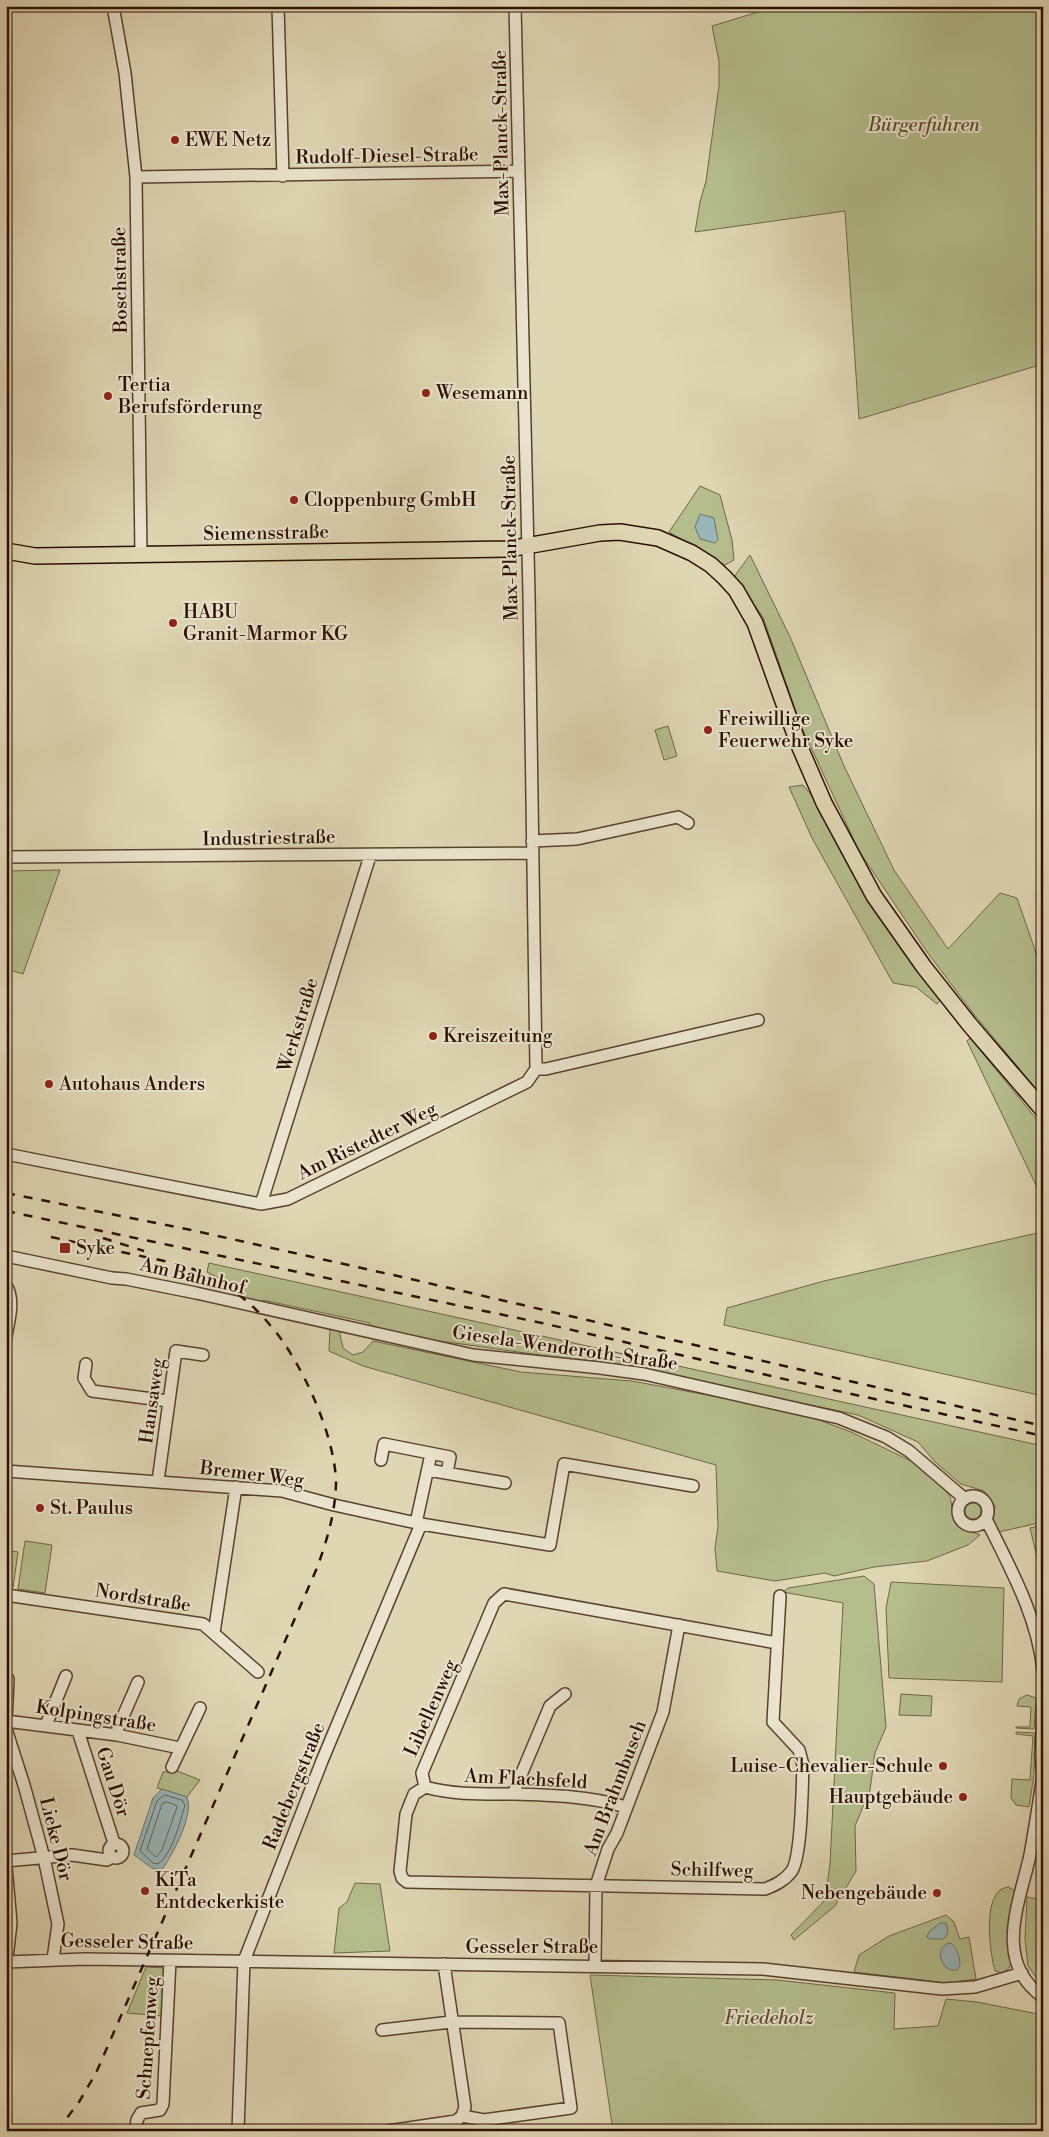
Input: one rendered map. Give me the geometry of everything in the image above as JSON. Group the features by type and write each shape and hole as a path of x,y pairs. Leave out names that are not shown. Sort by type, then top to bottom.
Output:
{"main road":[{"name":"Siemensstraße","path":"6,551 35,556 509,549 600,533 638,534 658,538 692,553 711,565 736,590 755,623 798,743 824,803 874,896 924,967 970,1025 1043,1110"}],"street":[{"name":"Boschstraße","path":"112,6 125,73 136,177 141,555"},
{"path":"278,6 283,176"},
{"name":"Max-Planck-Straße","path":"515,6 536,1069"},
{"name":"Rudolf-Diesel-Straße","path":"136,177 519,171"},
{"name":"Industriestraße","path":"6,857 305,854 370,856 532,847 678,817 688,823"},
{"name":"Werkstraße","path":"261,1204 370,856"},
{"path":"536,1069 546,1069 730,1021 758,1020"},
{"name":"Am Ristedter Weg","path":"6,1154 261,1204 288,1199 444,1123 527,1082 536,1069"},
{"name":"Am Bahnhof","path":"6,1256 196,1293 254,1308"},
{"path":"6,1285 10,1292 11,1303 6,1336"},
{"name":"Giesela-Wenderoth-Straße","path":"254,1308 473,1355 644,1374 839,1418 886,1437 909,1451 964,1499"},
{"name":"Hansaweg","path":"158,1482 176,1351 203,1355"},
{"path":"86,1364 84,1378 92,1391 168,1401"},
{"path":"381,1460 384,1444 450,1457 447,1473"},
{"name":"Radebergstraße","path":"238,2131 244,1961 418,1523 431,1454"},
{"name":"Bremer Weg","path":"6,1471 282,1491 334,1505 418,1523 550,1544 564,1464 693,1486"},
{"path":"428,1470 505,1483"},
{"path":"214,1633 236,1487"},
{"path":"998,1545 976,1526 968,1525 962,1521 959,1515 959,1506 964,1499 979,1498 986,1503 988,1510 986,1519 1015,1577 1031,1616 1043,1670"},
{"path":"976,1526 986,1519"},
{"name":"Libellenweg","path":"596,1886 407,1882 402,1878 400,1871 406,1814 414,1794 425,1787 422,1773 494,1603 504,1594 680,1625"},
{"name":"Nordstraße","path":"6,1595 203,1624 258,1672"},
{"name":"Schilfweg","path":"596,1886 765,1889 780,1883 792,1871 797,1855 802,1765 798,1750 773,1722 780,1596"},
{"path":"680,1625 777,1643"},
{"name":"Am Brahmbusch","path":"595,1965 596,1886 608,1849 664,1712 680,1625"},
{"path":"46,1725 66,1676"},
{"path":"6,1721 8,1678"},
{"path":"117,1735 118,1728 138,1682"},
{"path":"513,1794 550,1706 565,1694"},
{"path":"172,1767 200,1708"},
{"path":"1043,1708 1041,1756 1043,1775 1024,1882 1017,1900 1013,1928 1014,1956 1030,1986 1043,1997"},
{"name":"Kolpingstraße","path":"6,1721 117,1735 180,1748"},
{"name":"Lieke Dör","path":"6,1729 44,1858 58,1924 53,1959"},
{"name":"Gau Dör","path":"44,1858 72,1855 107,1860 112,1857 118,1858 124,1850 121,1844 114,1843 78,1731"},
{"name":"Am Flachsfeld","path":"425,1787 459,1794 571,1796 626,1807"},
{"path":"6,1861 44,1858"},
{"path":"6,1866 11,1923 7,1964"},
{"name":"Gesseler Straße","path":"7,1964 53,1959 595,1965 783,1970 942,1989 976,1987 1022,1973"},
{"name":"Schnepfenweg","path":"135,2131 141,2114 160,2110 163,2104 170,1960"},
{"path":"388,2131 456,2121 462,2116 465,2107 451,2022 444,1964"},
{"path":"382,2030 451,2022 559,2023 571,2108 484,2120 462,2116"}],"green space":[{"name":"Bürgerfuhren","path":"778,6 1043,6 1043,364 859,419 845,211 695,232 706,181 719,86 719,61 712,26"},
{"path":"700,486 720,495 732,540 734,560 725,565 669,532"},
{"path":"750,555 791,639 844,766 894,870 948,949 1000,893 1017,898 1043,973 1043,1097 973,1013 927,952 859,851 801,726 763,617 734,577"},
{"path":"668,726 677,756 664,760 655,730"},
{"path":"803,785 821,807 941,999 937,1004 916,987 893,983 812,838 789,787"},
{"path":"60,870 23,974 6,969 6,871"},
{"path":"970,1038 1043,1127 1043,1200 967,1041"},
{"path":"1042,1232 1043,1396 724,1325 727,1308 824,1281"},
{"path":"209,1263 1043,1446 1043,1522 999,1532 993,1523 995,1506 984,1491 961,1484 935,1462 918,1442 858,1415 647,1370 411,1337 369,1328 370,1323 263,1300 261,1306 257,1307 230,1284 207,1272"},
{"path":"330,1328 339,1330 343,1348 353,1355 363,1352 373,1341 521,1372 632,1381 798,1412 851,1432 911,1461 935,1479 950,1496 954,1519 960,1527 980,1535 968,1545 927,1561 874,1567 834,1576 825,1573 775,1581 717,1571 715,1548 718,1527 716,1465 363,1366 329,1351"},
{"path":"970,1503 976,1503 981,1508 979,1517 970,1519 965,1514 965,1508"},
{"path":"1043,1525 1043,1583 1030,1528"},
{"path":"25,1541 52,1545 45,1593 18,1589"},
{"path":"6,1550 18,1552 13,1588 6,1587"},
{"path":"864,1576 874,1584 886,1727 875,1753 870,1790 855,1826 856,1871 835,1906 794,1940 791,1935 825,1900 830,1864 843,1603 783,1592 788,1588"},
{"path":"891,1582 1004,1588 1002,1682 889,1678 886,1608"},
{"path":"901,1694 932,1696 931,1716 899,1715"},
{"path":"1027,1695 1036,1698 1034,1729 1016,1728 1030,1727 1031,1707 1017,1706 1019,1699"},
{"path":"1016,1732 1035,1733 1034,1775 1029,1807 1016,1805 1011,1798 1012,1779 1030,1780 1033,1736 1016,1734"},
{"path":"177,1771 200,1780 187,1797 157,1788 163,1772"},
{"path":"355,1883 380,1884 390,1951 334,1953 339,1908 347,1902"},
{"path":"1008,1887 1014,1890 1015,1894 1012,1960 1009,1968 1002,1973 995,1971 989,1931 994,1899 1000,1890"},
{"path":"1027,1897 1043,1900 1043,1987 1028,1966 1025,1939"},
{"path":"946,1915 954,1922 960,1939 969,1937 976,1979 947,1983 854,1972 859,1955 889,1936"},
{"path":"146,1967 166,1968 163,2016 127,2013"},
{"name":"Friedeholz","path":"590,1975 777,1980 895,1993 894,2029 938,2026 946,1999 977,2002 1043,2015 1043,2131 613,2131"}],"water":[{"path":"700,514 714,518 718,540 715,543 700,539 695,527"},
{"path":"162,1789 187,1797 188,1814 172,1854 162,1870 152,1868 134,1855 153,1798"},
{"path":"940,1923 946,1923 947,1935 943,1939 930,1939 927,1937 929,1932"},
{"path":"951,1943 959,1957 960,1966 957,1970 951,1970 946,1967 941,1958 942,1948"}],"railway":[{"path":"6,1193 191,1230 402,1277 1043,1426"},
{"path":"6,1211 542,1323 1043,1436"},
{"path":"51,1237 189,1268 215,1279 248,1303 263,1317 282,1340 305,1378 315,1400 330,1444 336,1484 330,1527 317,1568 96,2073 79,2102 57,2131"},
{"path":"103,1238 144,1251"}],"place":[{"name":"EWE Netz","path":"175,140"},
{"name":"Wesemann","path":"426,393"},
{"name":"Tertia Berufsförderung","path":"108,396"},
{"name":"Cloppenburg GmbH","path":"294,500"},
{"name":"HABU Granit-Marmor KG","path":"173,623"},
{"name":"Freiwillige Feuerwehr Syke","path":"708,730"},
{"name":"Kreiszeitung","path":"433,1036"},
{"name":"Autohaus Anders","path":"49,1084"},
{"name":"Syke","path":"65,1248"},
{"name":"St. Paulus","path":"40,1508"},
{"name":"Luise-Chevalier-Schule","path":"943,1766"},
{"name":"Hauptgebäude","path":"963,1797"},
{"name":"KiTa Entdeckerkiste","path":"145,1891"},
{"name":"Nebengebäude","path":"937,1893"}]}
